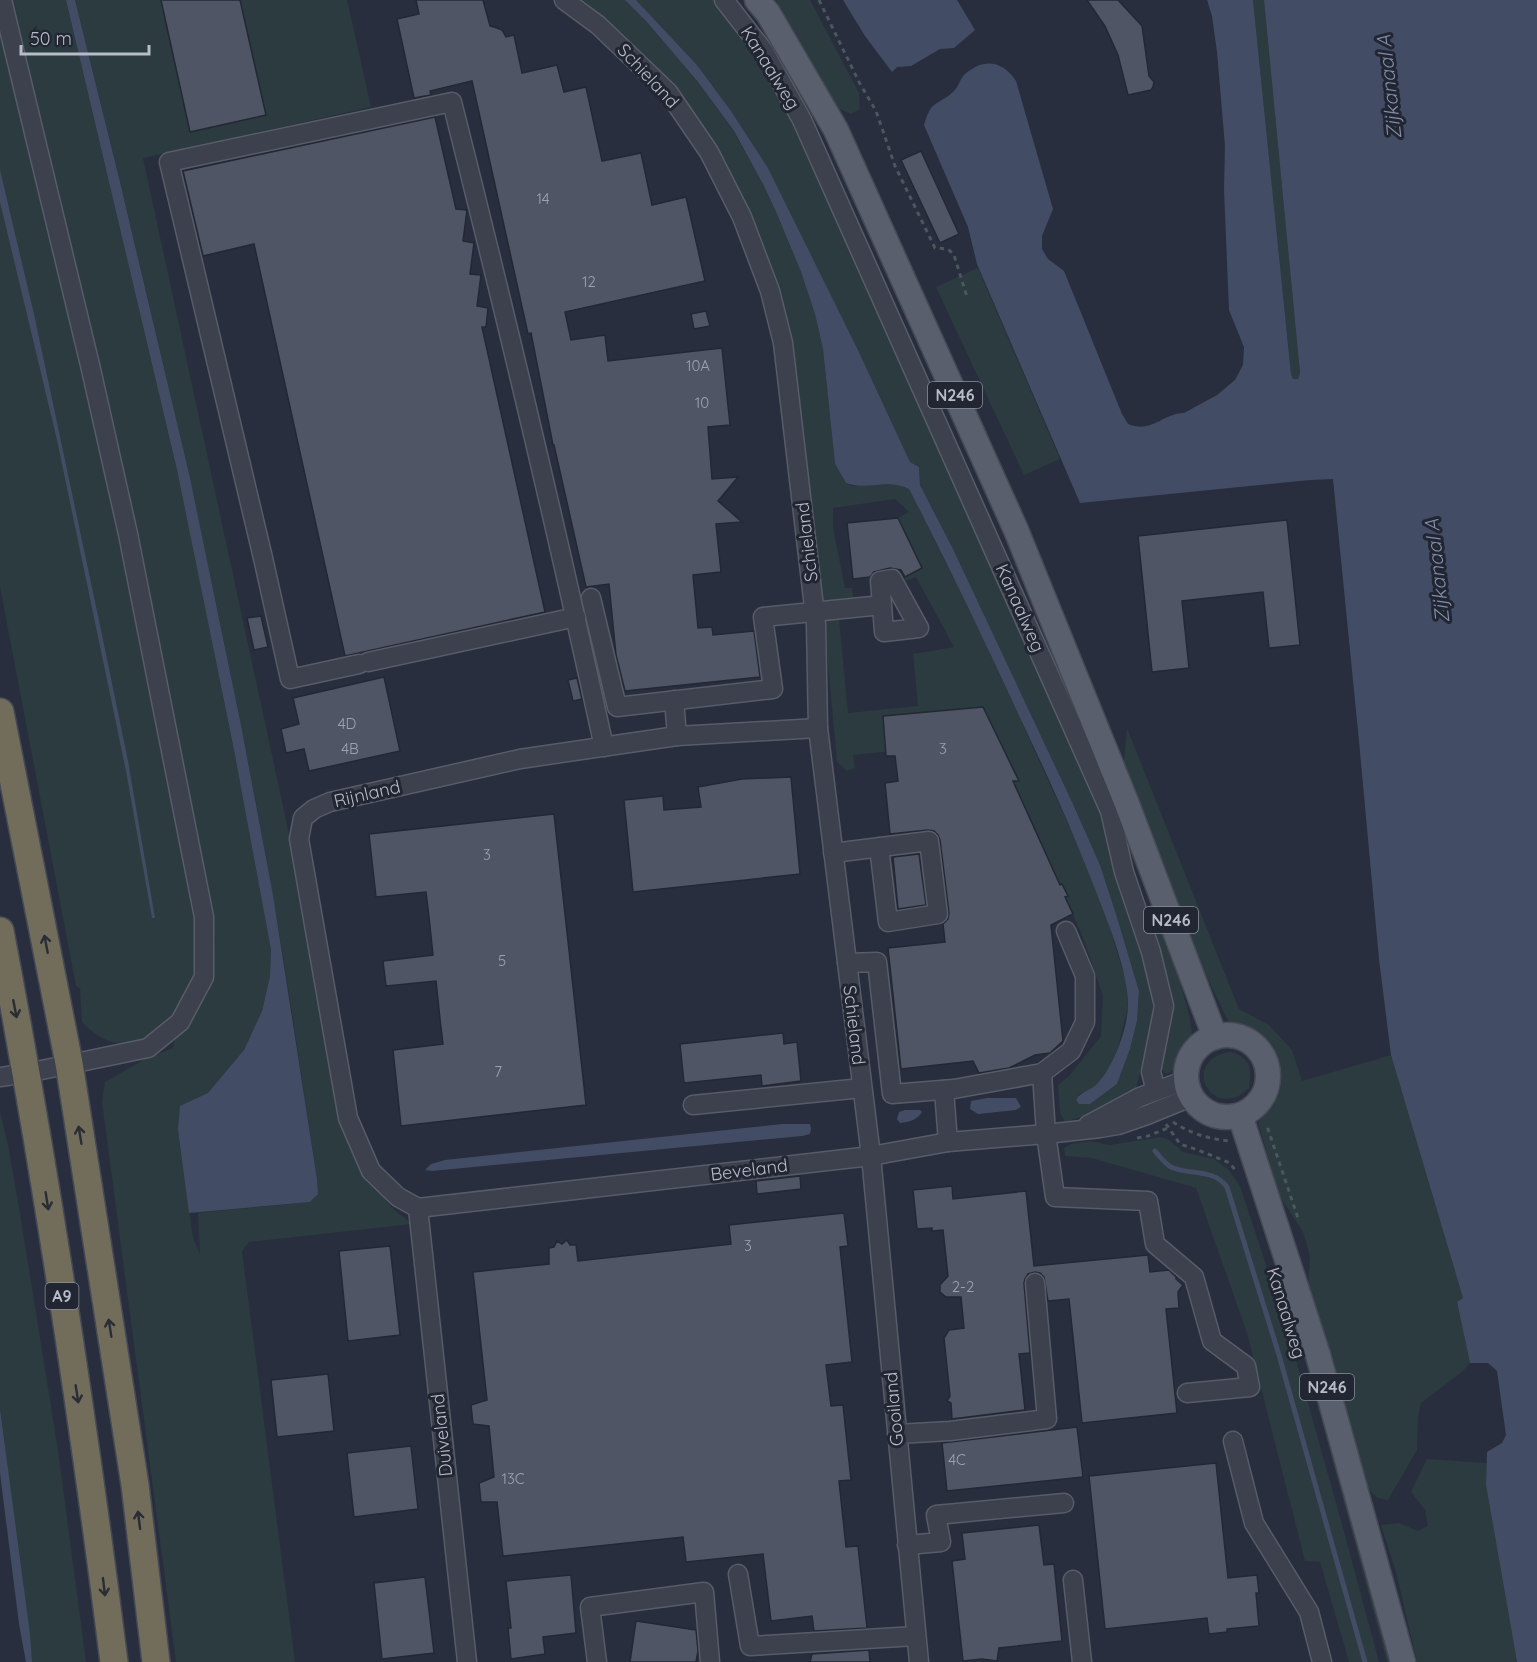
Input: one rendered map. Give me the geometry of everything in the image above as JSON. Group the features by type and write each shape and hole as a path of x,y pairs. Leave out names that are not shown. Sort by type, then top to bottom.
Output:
{"highway":[{"name":"A9","path":"0,712 69,1064 135,1485 156,1662"},
{"name":"A9","path":"0,931 27,1073 92,1489 114,1662"}],"main road":[{"name":"Kanaalweg","path":"757,0 768,13 836,130 1017,530 1127,804 1215,1037"},
{"path":"1236,1036 1255,1046 1266,1064 1267,1085 1258,1103 1240,1115 1226,1118 1213,1115 1201,1108 1189,1089 1187,1066 1193,1053 1203,1043 1215,1037 1236,1036"},
{"name":"Kanaalweg","path":"1240,1115 1318,1355 1403,1662"}],"street":[{"path":"0,1077 148,1048 180,1022 204,978 204,917 128,534 90,365 2,0"},
{"name":"Schieland","path":"564,0 598,25 668,92 709,152 742,217 770,291 783,343 815,611 818,728 871,1156"},
{"name":"Kanaalweg","path":"723,0 763,50 802,120 1110,811 1124,872 1151,952 1164,1006 1151,1072 1156,1091"},
{"path":"576,617 290,679 261,547 169,162 452,102 494,268 576,617 604,747"},
{"path":"811,140 836,130"},
{"path":"591,598 617,707 773,688 763,617 882,604"},
{"path":"674,700 677,736"},
{"name":"Rijnland","path":"418,1208 398,1197 371,1171 348,1118 299,839 303,818 314,809 330,802 520,759 677,736 818,728"},
{"path":"833,853 879,847 929,841 938,914 888,922 879,847"},
{"path":"847,963 877,962 892,1094 944,1090 1042,1073 1071,1051 1085,1022 1085,976 1066,931"},
{"path":"1042,1073 1046,1134 1055,1197 1148,1201 1155,1244 1194,1277 1212,1341 1246,1366 1250,1387 1187,1393"},
{"path":"693,1105 862,1088"},
{"name":"Beveland","path":"1080,1131 1092,1122 1140,1097 1156,1091 1189,1089"},
{"name":"Beveland","path":"418,1208 871,1156 948,1142 1080,1131 1118,1125 1161,1110 1189,1089"},
{"path":"944,1090 948,1142"},
{"name":"Gooiland","path":"871,1156 919,1662"},
{"name":"Duiveland","path":"418,1208 467,1662"},
{"path":"897,1434 950,1431 1047,1419 1035,1283"},
{"path":"1233,1441 1254,1523 1309,1612 1322,1662"},
{"path":"907,1545 941,1542 936,1515 1064,1503"},
{"path":"738,1574 750,1647 916,1636"},
{"path":"1073,1580 1082,1662"},
{"path":"597,1662 590,1606 704,1592 710,1662"}],"path":[{"path":"819,0 859,82 876,111 895,166 935,248 948,249 954,255 967,297"},
{"path":"1161,1110 1168,1128 1180,1144 1230,1163 1235,1171"}],"shaded area":[{"path":"9,0 66,0 177,470 234,750 271,950 270,976 262,1011 244,1050 178,1130 193,1238 200,1254 198,1213 310,1202 318,1194 317,1179 274,901 237,707 195,504 149,302 75,0 347,0 371,107 143,158 288,829 341,1126 354,1156 391,1207 412,1224 249,1242 242,1251 295,1662 176,1662 102,1102 105,1082 145,1059 173,1048 176,1033 211,979 215,942 110,417 57,184"},
{"path":"577,0 625,0 698,82 734,132 777,214 801,272 815,314 823,349 835,464 846,483 853,486 898,484 909,489 983,638 1081,852 1108,922 1126,981 1128,1007 1116,1055 1104,1077 1094,1087 1078,1095 1090,1104 1117,1084 1130,1049 1137,1021 1139,991 1100,865 953,549 920,485 919,467 910,462 858,350 768,168 731,111 697,65 636,0 716,0 728,13 791,107 1104,810 1147,962 1153,999 1153,1019 1136,1089 1091,1114 1065,1122 1060,1113 1058,1085 1069,1076 1101,1036 1103,996 1082,935 1016,789 930,747 853,755 855,768 847,771 837,762 824,620 839,618 848,713 918,706 913,654 954,647 916,577 905,581 905,577 922,568 898,518 909,512 895,499 833,508 833,528 845,588 852,588 854,599 823,602 785,311 764,248 730,178"},
{"path":"776,0 810,0 859,93 860,109 851,114 839,109"},
{"path":"1253,0 1264,0 1300,373 1298,379 1293,379 1291,374"},
{"path":"0,16 98,428 199,928 198,970 180,1008 149,1036 129,1043 119,1043 100,1037 82,1022 80,988 76,986 0,587"},
{"path":"978,268 1060,459 1024,475 936,287"},
{"path":"1127,728 1239,1009 1269,1025 1292,1050 1302,1081 1391,1055 1463,1298 1457,1302 1470,1363 1421,1403 1418,1417 1417,1450 1388,1500 1376,1496 1363,1480 1308,1284 1310,1256 1303,1232 1279,1195 1258,1122 1276,1084 1275,1067 1262,1044 1235,1030 1226,1017 1203,968 1123,772"},
{"path":"1154,921 1170,946 1190,1018 1192,1034 1178,1068 1166,1074 1160,1068 1166,1048 1167,995 1149,924"},
{"path":"1232,1052 1247,1061 1250,1070 1249,1088 1235,1097 1222,1098 1207,1088 1204,1071 1209,1062 1218,1056"},
{"path":"0,1111 20,1213 58,1450 86,1662 32,1662 0,1409"},
{"path":"1161,1137 1169,1140 1183,1152 1214,1159 1229,1170 1240,1186 1287,1328 1379,1662 1349,1662 1320,1562 1305,1561 1247,1333 1196,1188 1092,1158 1065,1156 1064,1148 1071,1144 1090,1141 1109,1145"},
{"path":"1261,1216 1272,1231 1394,1662 1387,1662 1309,1374"},
{"path":"1427,1459 1487,1463 1486,1485 1517,1662 1417,1662 1396,1572 1381,1525 1399,1523 1418,1531 1428,1526 1425,1510 1411,1492"}],"water":[{"path":"66,0 75,0 120,182 190,478 241,725 273,895 317,1179 318,1194 310,1202 189,1213 178,1130 180,1106 208,1093 244,1050 262,1011 270,976 271,950 234,750 177,470"},
{"path":"625,0 636,0 697,65 731,111 768,168 858,350 910,462 919,467 920,485 953,549 1100,865 1139,991 1137,1021 1130,1049 1117,1084 1090,1104 1079,1104 1076,1100 1097,1084 1109,1068 1122,1036 1128,1005 1124,976 1115,944 1076,842 993,660 909,489 886,484 862,486 846,483 835,464 823,349 815,314 801,272 764,186 734,131 698,82"},
{"path":"843,0 957,0 975,30 954,48 940,49 911,66 897,67 892,72 865,36"},
{"name":"Zijkanaal A","path":"1207,0 1253,0 1291,374 1293,379 1298,379 1300,373 1264,0 1537,0 1537,1662 1517,1662 1486,1485 1487,1452 1502,1443 1506,1435 1497,1371 1488,1363 1470,1363 1457,1302 1463,1298 1391,1055 1379,959 1333,479 1080,503 977,264 968,227 924,125 933,107 954,91 963,77 971,70 985,64 992,64 998,65 1011,74 1016,81 1053,209 1042,236 1042,249 1048,259 1064,271 1122,414 1128,424 1144,426 1184,413 1217,395 1235,380 1243,365 1244,347 1229,310 1224,190 1225,146 1217,52 1212,16"},
{"path":"0,170 34,314 101,630 128,761 155,918 152,918 126,771 57,440 0,202"},
{"path":"987,1098 1016,1098 1021,1107 1016,1110 978,1114 970,1109 971,1101"},
{"path":"905,1110 922,1112 912,1120 900,1123 897,1119 899,1112"},
{"path":"782,1124 810,1124 810,1134 425,1170 431,1164 445,1160"},
{"path":"0,1409 32,1662 26,1662 19,1624 0,1473"}],"building":[{"path":"161,0 240,0 266,115 190,132"},
{"path":"416,0 483,0 490,26 502,30 506,37 514,35 522,73 557,65 564,92 586,87 602,161 641,153 652,205 686,197 705,281 565,312 571,340 605,335 608,361 722,348 730,425 708,427 712,479 738,477 718,501 742,522 716,524 721,572 693,575 698,628 712,627 713,635 754,631 760,677 625,691 616,655 609,584 586,587 553,445 531,333 528,334 472,81 430,91 431,95 414,98 397,19 419,14"},
{"path":"1087,0 1118,0 1142,26 1149,76 1154,82 1151,90 1128,95 1118,55 1105,26"},
{"path":"435,117 456,209 467,210 463,241 474,243 470,274 481,275 477,306 488,308 486,327 482,327 545,612 345,656 254,244 203,256 183,171"},
{"path":"921,151 959,234 940,243 901,160"},
{"path":"706,311 710,326 694,329 691,314"},
{"path":"898,518 922,568 905,577 901,570 890,568 874,572 870,577 853,579 847,523"},
{"path":"1287,520 1300,645 1269,648 1263,592 1182,601 1189,668 1152,672 1138,536"},
{"path":"261,616 268,647 254,650 247,618"},
{"path":"384,677 400,751 309,771 304,749 286,753 281,729 299,724 293,698"},
{"path":"577,678 582,699 573,701 568,680"},
{"path":"983,707 1019,781 1013,781 1060,885 1062,884 1068,896 1065,897 1073,914 1051,925 1063,1041 1050,1053 1035,1055 1009,1068 979,1073 973,1061 901,1069 888,948 945,942 943,924 948,919 949,913 938,835 928,830 890,834 885,783 898,781 895,756 886,756 883,716"},
{"path":"791,777 800,874 633,892 624,800 663,796 664,810 701,807 698,787 742,779"},
{"path":"554,814 586,1105 401,1126 393,1050 443,1044 436,981 386,986 383,961 433,955 426,892 376,897 369,834"},
{"path":"919,854 926,905 898,909 893,857"},
{"path":"783,1033 784,1044 797,1042 801,1081 762,1086 761,1075 684,1083 680,1044"},
{"path":"800,1176 801,1189 757,1194 756,1181"},
{"path":"952,1186 953,1199 1026,1191 1034,1266 1148,1255 1150,1272 1169,1270 1176,1277 1183,1285 1178,1292 1179,1308 1166,1309 1177,1413 1082,1423 1069,1299 1048,1301 1044,1277 1035,1272 1028,1274 1024,1283 1030,1353 1019,1354 1025,1410 952,1419 951,1403 947,1401 950,1396 944,1338 949,1330 964,1328 961,1297 946,1297 940,1292 940,1285 948,1276 943,1230 917,1229 913,1190"},
{"path":"844,1213 848,1246 840,1247 852,1362 826,1365 831,1406 843,1405 851,1480 839,1481 846,1547 858,1546 867,1628 814,1631 812,1616 771,1621 763,1554 686,1562 683,1537 503,1556 497,1502 481,1502 479,1483 494,1477 489,1426 473,1424 471,1405 487,1400 473,1272 549,1264 549,1248 554,1247 557,1241 562,1244 567,1240 570,1245 576,1245 578,1261 731,1244 729,1225"},
{"path":"390,1246 400,1335 348,1341 339,1251"},
{"path":"328,1374 334,1431 277,1437 271,1380"},
{"path":"1077,1427 1083,1477 947,1491 942,1443"},
{"path":"411,1446 418,1509 354,1517 347,1453"},
{"path":"1216,1463 1228,1578 1257,1575 1259,1626 1227,1629 1227,1632 1209,1634 1207,1618 1105,1629 1089,1476"},
{"path":"1039,1525 1044,1565 1054,1564 1062,1641 999,1648 997,1661 982,1659 963,1661 952,1561 965,1559 962,1533"},
{"path":"571,1575 576,1633 543,1637 545,1654 511,1659 508,1628 511,1628 506,1581"},
{"path":"425,1577 434,1653 382,1659 374,1583"},
{"path":"636,1621 696,1630 698,1651 696,1662 630,1662"},
{"path":"869,1650 870,1662 810,1662 812,1654"}],"waterway":[{"path":"1155,1151 1173,1168 1216,1177 1227,1187 1279,1355 1365,1662"}]}
